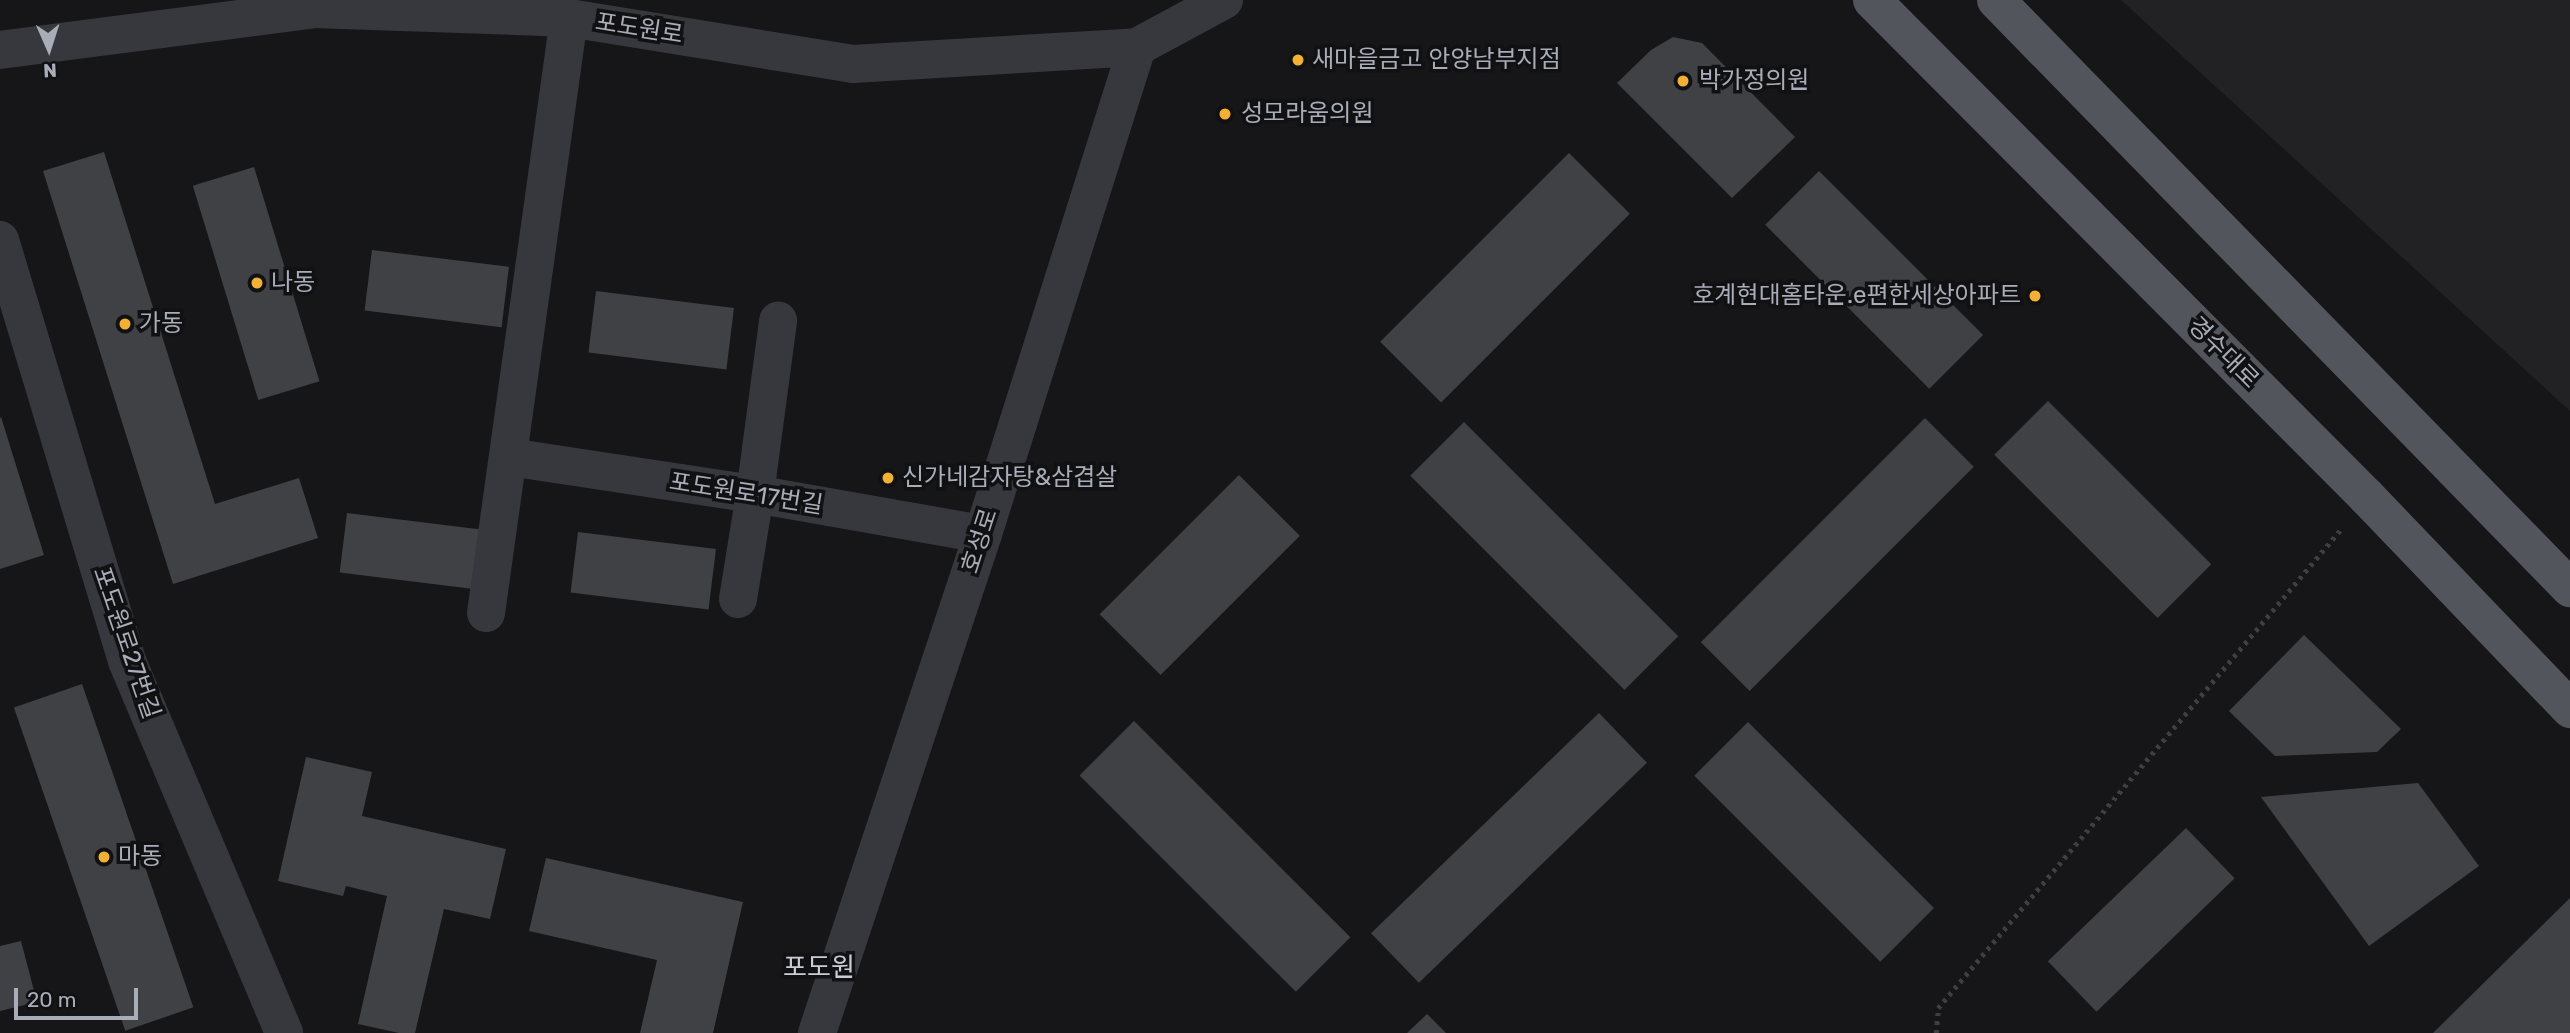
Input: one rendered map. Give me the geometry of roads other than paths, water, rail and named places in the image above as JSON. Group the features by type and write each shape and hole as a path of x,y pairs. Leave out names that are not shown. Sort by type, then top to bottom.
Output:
{"main road":[{"name":"경수대로","path":"1872,0 2367,497 2570,709"},
{"path":"1996,0 2570,588"}],"street":[{"name":"포도원로","path":"0,51 314,9 569,18 853,64 1137,47 1224,0"},
{"path":"486,613 569,18"},
{"name":"호성로","path":"817,1033 983,534 1137,47"},
{"name":"포도원로27번길","path":"0,240 127,661 284,1033"},
{"path":"738,598 778,321"},
{"name":"포도원로17번길","path":"509,457 755,494 983,534"}],"place":[{"name":"새마을금고 안양남부지점","path":"1298,60"},
{"name":"박가정의원","path":"1683,81"},
{"name":"성모라움의원","path":"1225,114"},
{"name":"나동","path":"257,283"},
{"name":"호계현대홈타운.e편한세상아파트","path":"2035,296"},
{"name":"가동","path":"125,324"},
{"name":"신가네감자탕&삼겹살","path":"888,478"},
{"name":"마동","path":"104,857"}],"district":[{"name":"포도원","path":"819,968"}]}
